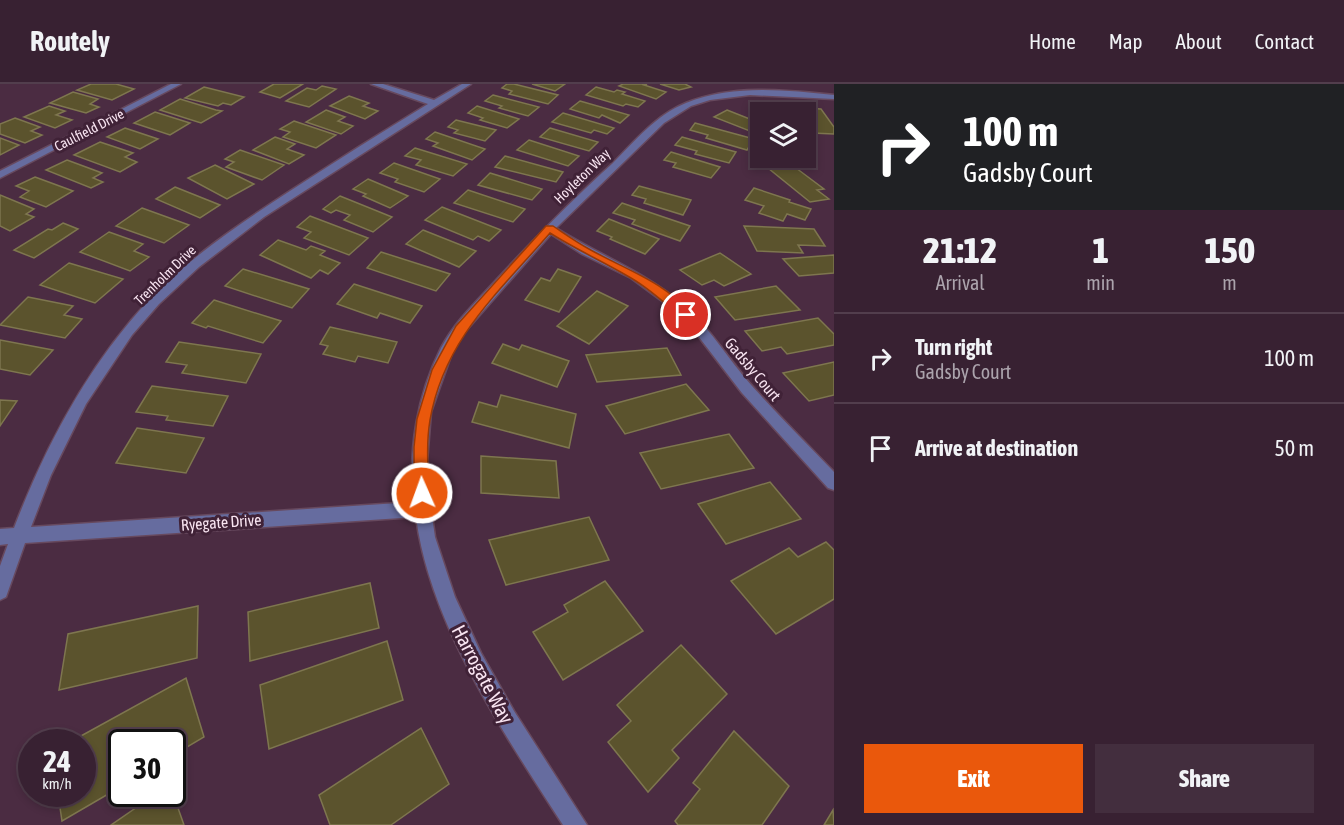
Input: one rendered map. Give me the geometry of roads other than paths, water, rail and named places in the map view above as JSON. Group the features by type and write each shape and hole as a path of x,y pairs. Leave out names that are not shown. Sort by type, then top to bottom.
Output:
{"street":[{"name":"Caulfield Drive","path":"0,175 177,84"},
{"path":"375,84 434,103"},
{"name":"Trenholm Drive","path":"0,591 19,535 48,464 82,400 118,347 154,302 197,262 255,218 467,84"},
{"name":"Hoyleton Way","path":"423,509 420,478 423,428 429,393 438,370 460,329 549,228 660,123 679,109 705,100 755,93 834,98"},
{"name":"Gadsby Court","path":"549,228 586,252 635,275 677,306 696,325 747,389 834,483"},
{"name":"Ryegate Drive","path":"19,535 423,509"},
{"name":"Harrogate Way","path":"423,509 432,554 460,635 511,727 576,825"},
{"path":"0,537 19,535"}]}
